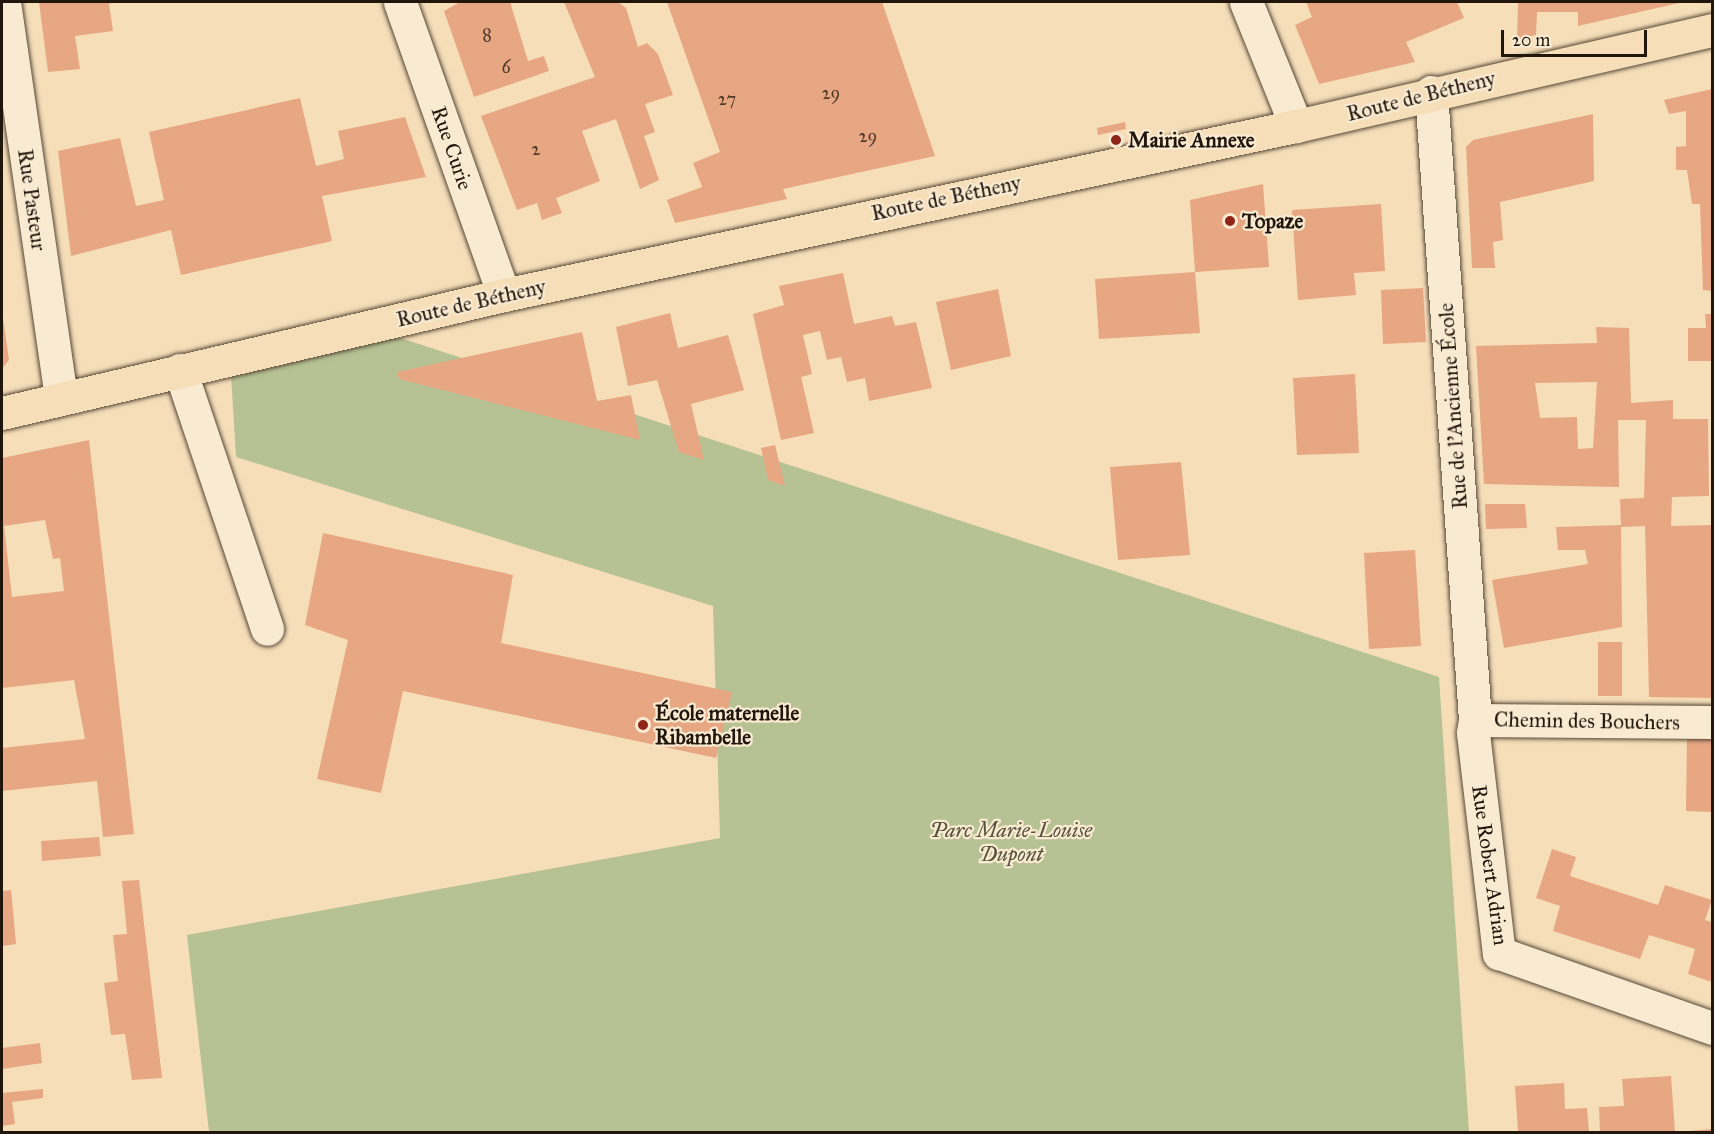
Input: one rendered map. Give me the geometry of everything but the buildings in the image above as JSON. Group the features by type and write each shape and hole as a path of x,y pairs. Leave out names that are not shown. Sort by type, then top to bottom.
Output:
{"main road":[{"name":"Route de Bétheny","path":"2,413 504,295 1296,126 1431,92 1713,30"}],"street":[{"name":"Rue Pasteur","path":"4,2 61,398"},
{"name":"Rue Curie","path":"400,2 504,295"},
{"path":"1246,2 1296,126"},
{"name":"Rue de l'Ancienne École","path":"1431,92 1474,726"},
{"path":"180,370 267,629"},
{"name":"Chemin des Bouchers","path":"1474,726 1713,722"},
{"name":"Rue Robert Adrian","path":"1474,726 1498,953 1713,1028"}],"green space":[{"name":"Parc Marie-Louise Dupont","path":"367,327 1439,677 1469,1132 209,1132 187,935 720,838 713,606 236,457 230,359"}],"place":[{"name":"Mairie Annexe","path":"1116,140"},
{"name":"Topaze","path":"1230,221"},
{"name":"École maternelle Ribambelle","path":"643,725"}]}
